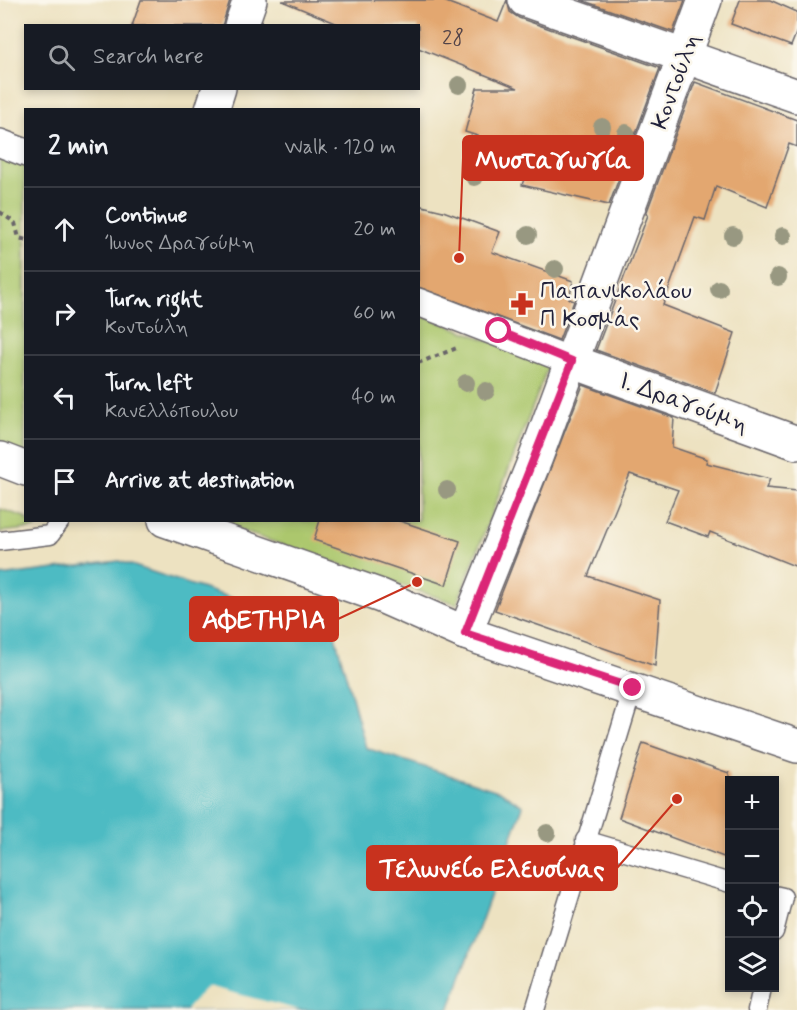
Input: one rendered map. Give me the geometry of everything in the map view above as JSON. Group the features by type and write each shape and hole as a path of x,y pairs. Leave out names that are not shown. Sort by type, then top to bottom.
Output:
{"main road":[{"path":"242,24 250,0"},
{"path":"525,0 797,96"},
{"name":"Κοντούλη","path":"465,633 572,361 705,0"},
{"path":"213,108 218,90"},
{"name":"Ι. Δραγούμη","path":"572,361 797,444"},
{"path":"0,459 24,468"},
{"path":"171,522 381,596 465,633 633,688 797,746"}],"street":[{"path":"0,143 24,152"},
{"path":"420,303 572,361"}],"lane":[{"path":"0,542 50,535 60,522"},
{"path":"535,1010 633,688"},
{"path":"585,840 725,881"},
{"path":"779,896 783,897 779,913"},
{"path":"757,1010 761,992"}],"path":[{"path":"0,212 15,224 19,238 24,239"}],"green space":[{"path":"0,153 24,163 24,456 0,448"},
{"path":"420,314 549,364 457,604 215,522 420,522"},
{"path":"0,509 24,517 24,522 38,522 36,528 0,532"}],"water":[{"path":"119,561 334,632 366,748 501,792 523,806 449,1010 0,1010 0,576"}],"pier":[{"path":"207,986 299,1010 186,1010"}],"building":[{"path":"141,0 230,0 223,24 133,24"},
{"path":"441,0 498,22 507,0 510,12 519,18 660,68 609,205 522,185 533,153 465,132 477,88 518,88 420,49 420,24 338,24 282,1"},
{"path":"581,0 685,0 673,32"},
{"path":"740,0 770,0 797,12 797,31 791,46 731,24"},
{"path":"695,82 797,120 797,147 789,144 767,207 716,186 705,220 695,217 663,305 735,333 715,393 596,350 648,215 646,214"},
{"path":"420,205 443,211 500,232 492,252 573,281 569,299 574,301 559,340 420,288"},
{"path":"583,385 674,418 672,447 707,459 706,463 770,479 766,488 797,491 797,567 710,532 708,537 665,521 678,490 630,474 588,576 660,600 655,666 495,610"},
{"path":"319,522 403,522 460,541 446,585 314,540"},
{"path":"643,743 729,773 729,776 725,776 725,858 619,818"}],"place":[{"name":"Μυσταγωγία","path":"459,258"},
{"name":"Παπανικολάου Π Κοσμάς","path":"522,304"},
{"name":"ΑΦΕΤΗΡΙΑ","path":"417,582"},
{"name":"Τελωνείο Ελευσίνας","path":"677,799"}],"route":[{"path":"499,331 572,361 465,633 633,688"}]}
